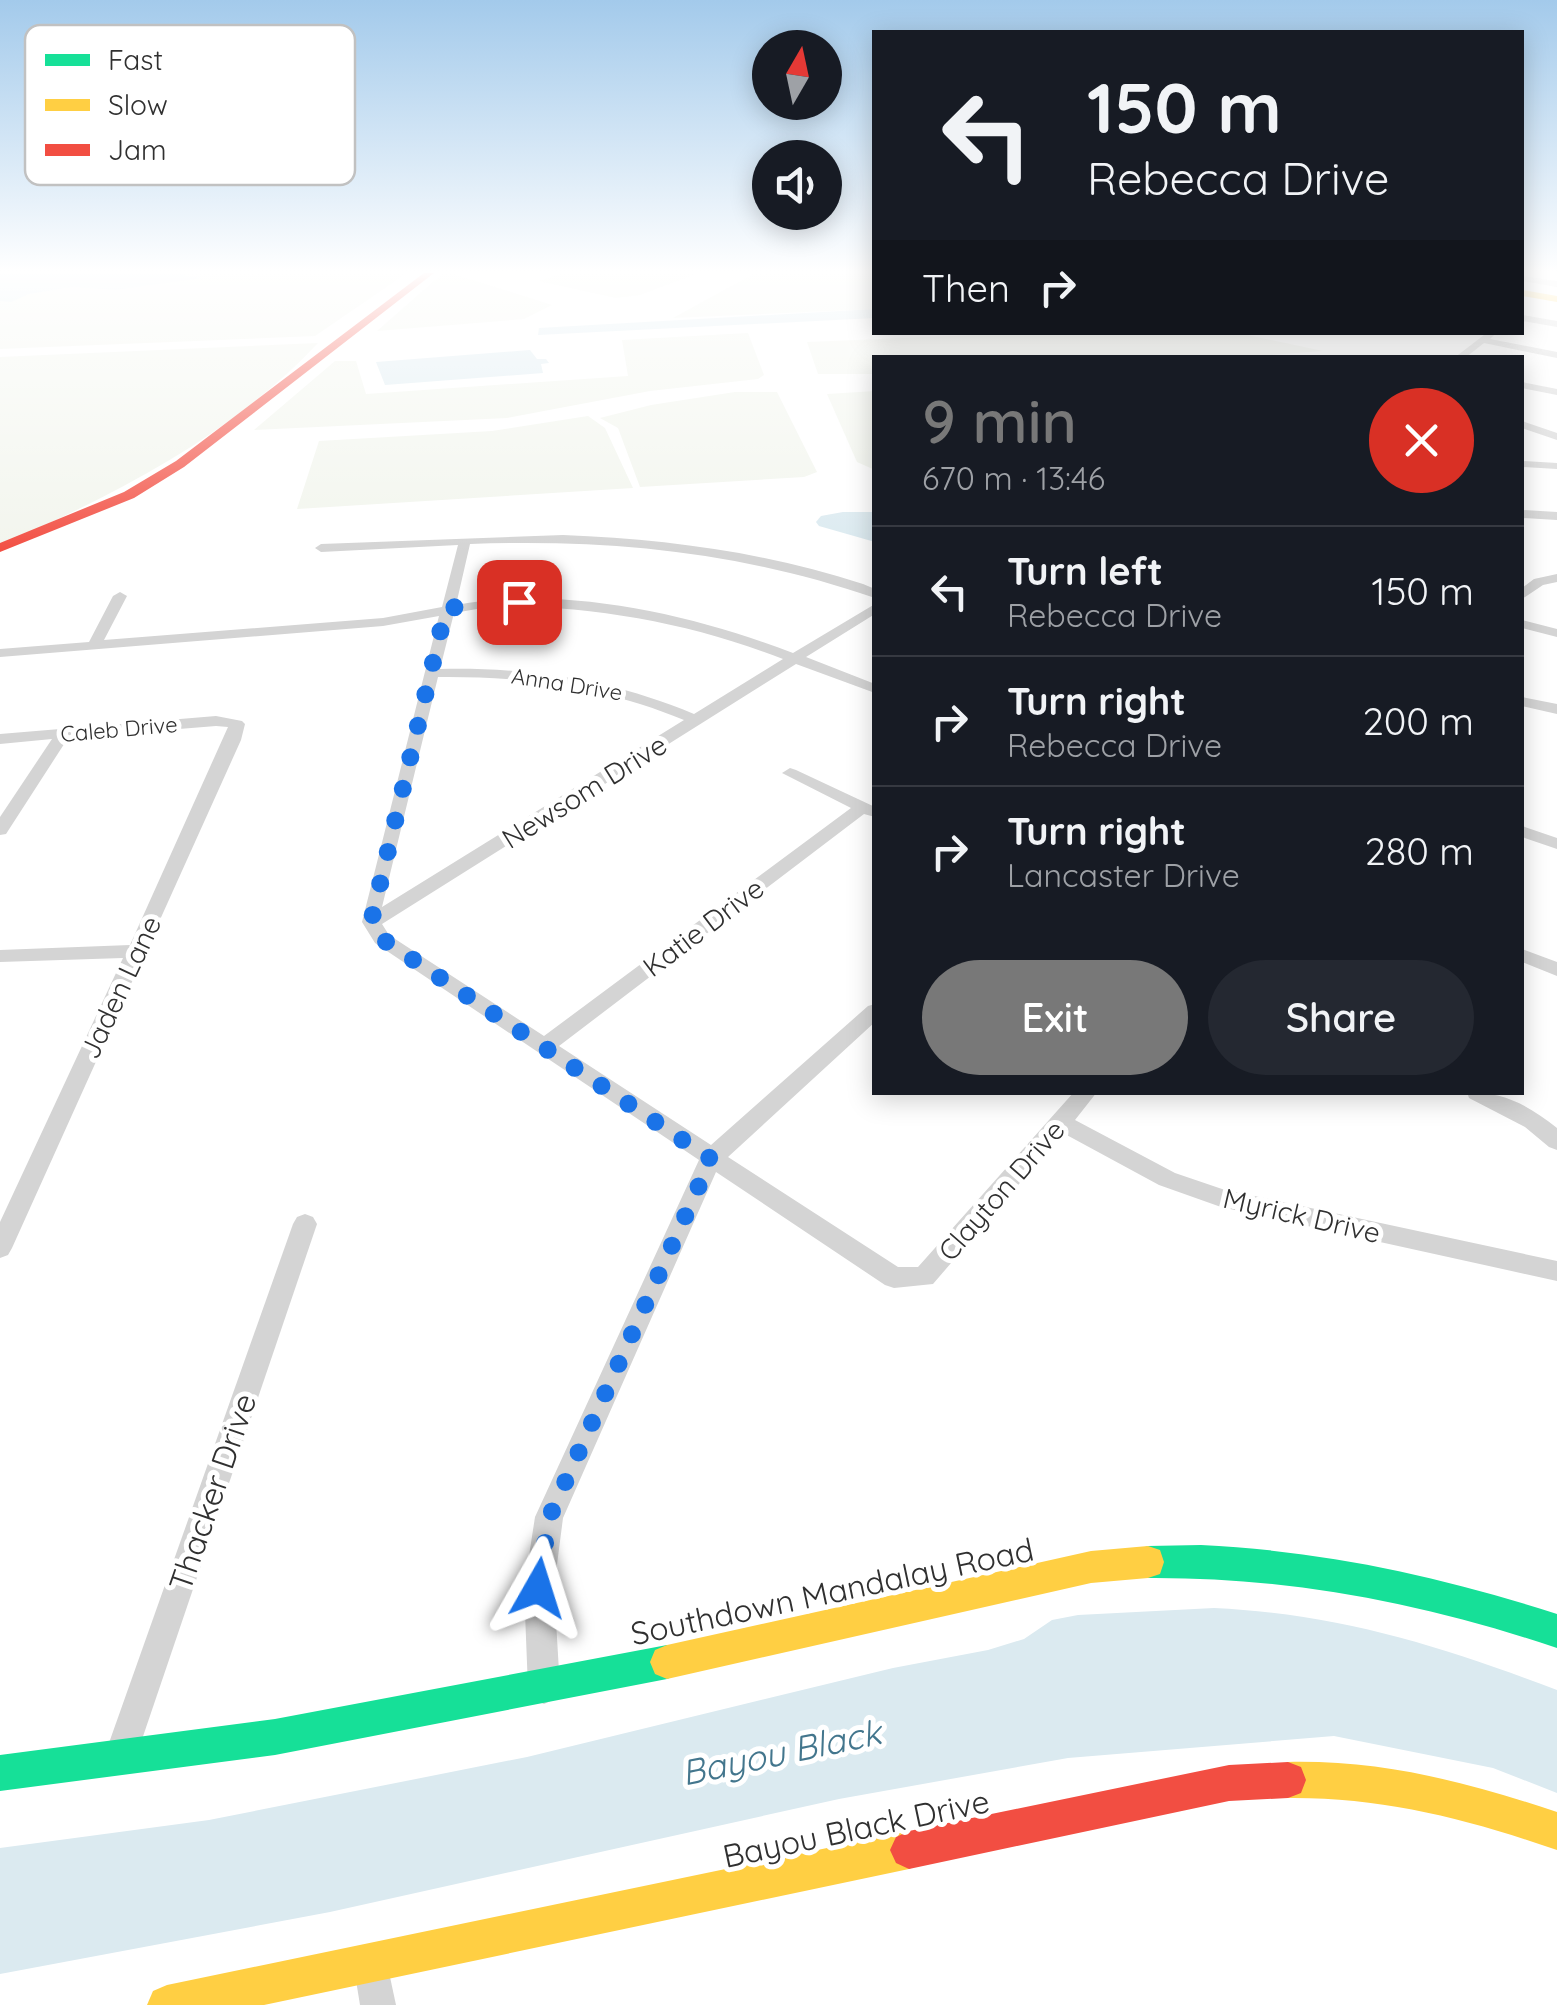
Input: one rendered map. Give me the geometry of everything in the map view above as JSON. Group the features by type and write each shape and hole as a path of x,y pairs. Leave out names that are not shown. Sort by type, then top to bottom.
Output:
{"street":[{"path":"0,548 77,519 146,485 204,448 309,367"},
{"path":"1524,385 1557,392"},
{"path":"1524,425 1557,437"},
{"path":"1524,464 1557,466"},
{"path":"1524,514 1557,516"},
{"path":"321,548 559,536 627,539 717,550 872,593"},
{"path":"465,541 371,922 382,939 711,1159"},
{"path":"1524,593 1539,582 1557,578"},
{"path":"94,646 120,596"},
{"path":"0,653 383,622 494,602 599,606 674,619 795,657 872,688"},
{"name":"Newsom Drive","path":"371,922 872,610"},
{"path":"1524,625 1557,633"},
{"name":"Anna Drive","path":"432,673 510,674 568,680 646,699 698,720"},
{"path":"1524,701 1557,709"},
{"name":"Caleb Drive","path":"0,739 216,721 237,724"},
{"name":"Jaden Lane","path":"0,1248 237,724"},
{"path":"0,830 62,734"},
{"path":"790,773 869,810"},
{"name":"Katie Drive","path":"544,1047 869,810"},
{"path":"1524,832 1557,844"},
{"path":"0,956 136,952"},
{"path":"1524,956 1557,969"},
{"path":"544,1688 538,1588 549,1518 711,1159 872,1013"},
{"name":"Clayton Drive","path":"711,1159 879,1270 910,1279 924,1277 1084,1095"},
{"path":"1483,1095 1533,1121 1557,1142"},
{"name":"Myrick Drive","path":"1061,1122 1168,1179 1221,1198 1557,1271"},
{"name":"Thacker Drive","path":"120,1759 305,1224"},
{"name":"Southdown Mandalay Road","path":"0,1773 265,1742 544,1688 1091,1567 1144,1560 1283,1564 1417,1588 1557,1631"},
{"name":"Bayou Black Drive","path":"167,2005 1228,1783 1346,1777 1438,1791 1557,1831"},
{"path":"372,1962 378,2005"}],"shaded area":[{"path":"0,367 294,367 248,407 170,460 0,545"},
{"path":"328,367 358,367 366,394 628,376 626,367 761,367 764,375 758,379 650,391 507,418 254,430"},
{"path":"815,367 872,367 872,374 818,374"},
{"path":"872,391 872,469 857,462 827,394"},
{"path":"735,392 777,392 817,472 804,477 640,487 618,428 600,418 651,405"},
{"path":"588,416 605,428 633,488 297,509 319,441 492,431"}],"water":[{"path":"378,367 542,367 543,373 385,385"},
{"path":"872,512 872,541 819,526 816,522 821,516"},
{"name":"Bayou Black","path":"1214,1608 1304,1617 1389,1635 1472,1659 1557,1690 1557,1793 1493,1768 1334,1736 1068,1758 839,1799 330,1912 0,1974 0,1848 209,1820 527,1757 893,1668 988,1650 1024,1639 1052,1620 1078,1615"}],"traffic: fast":[{"path":"1148,1562 1253,1564 1356,1577 1457,1600 1557,1631"},
{"path":"0,1773 275,1737 667,1662"}],"traffic: slow":[{"path":"667,1662 1091,1567 1148,1562"},
{"path":"1288,1780 1361,1781 1426,1791 1557,1831"},
{"path":"167,2005 909,1850"}],"traffic: jam":[{"path":"0,548 129,495 180,464 307,367"},
{"path":"909,1850 1229,1783 1288,1780"}],"route":[{"path":"519,602 446,608 372,911 374,931 711,1159 549,1518 538,1588"}]}
